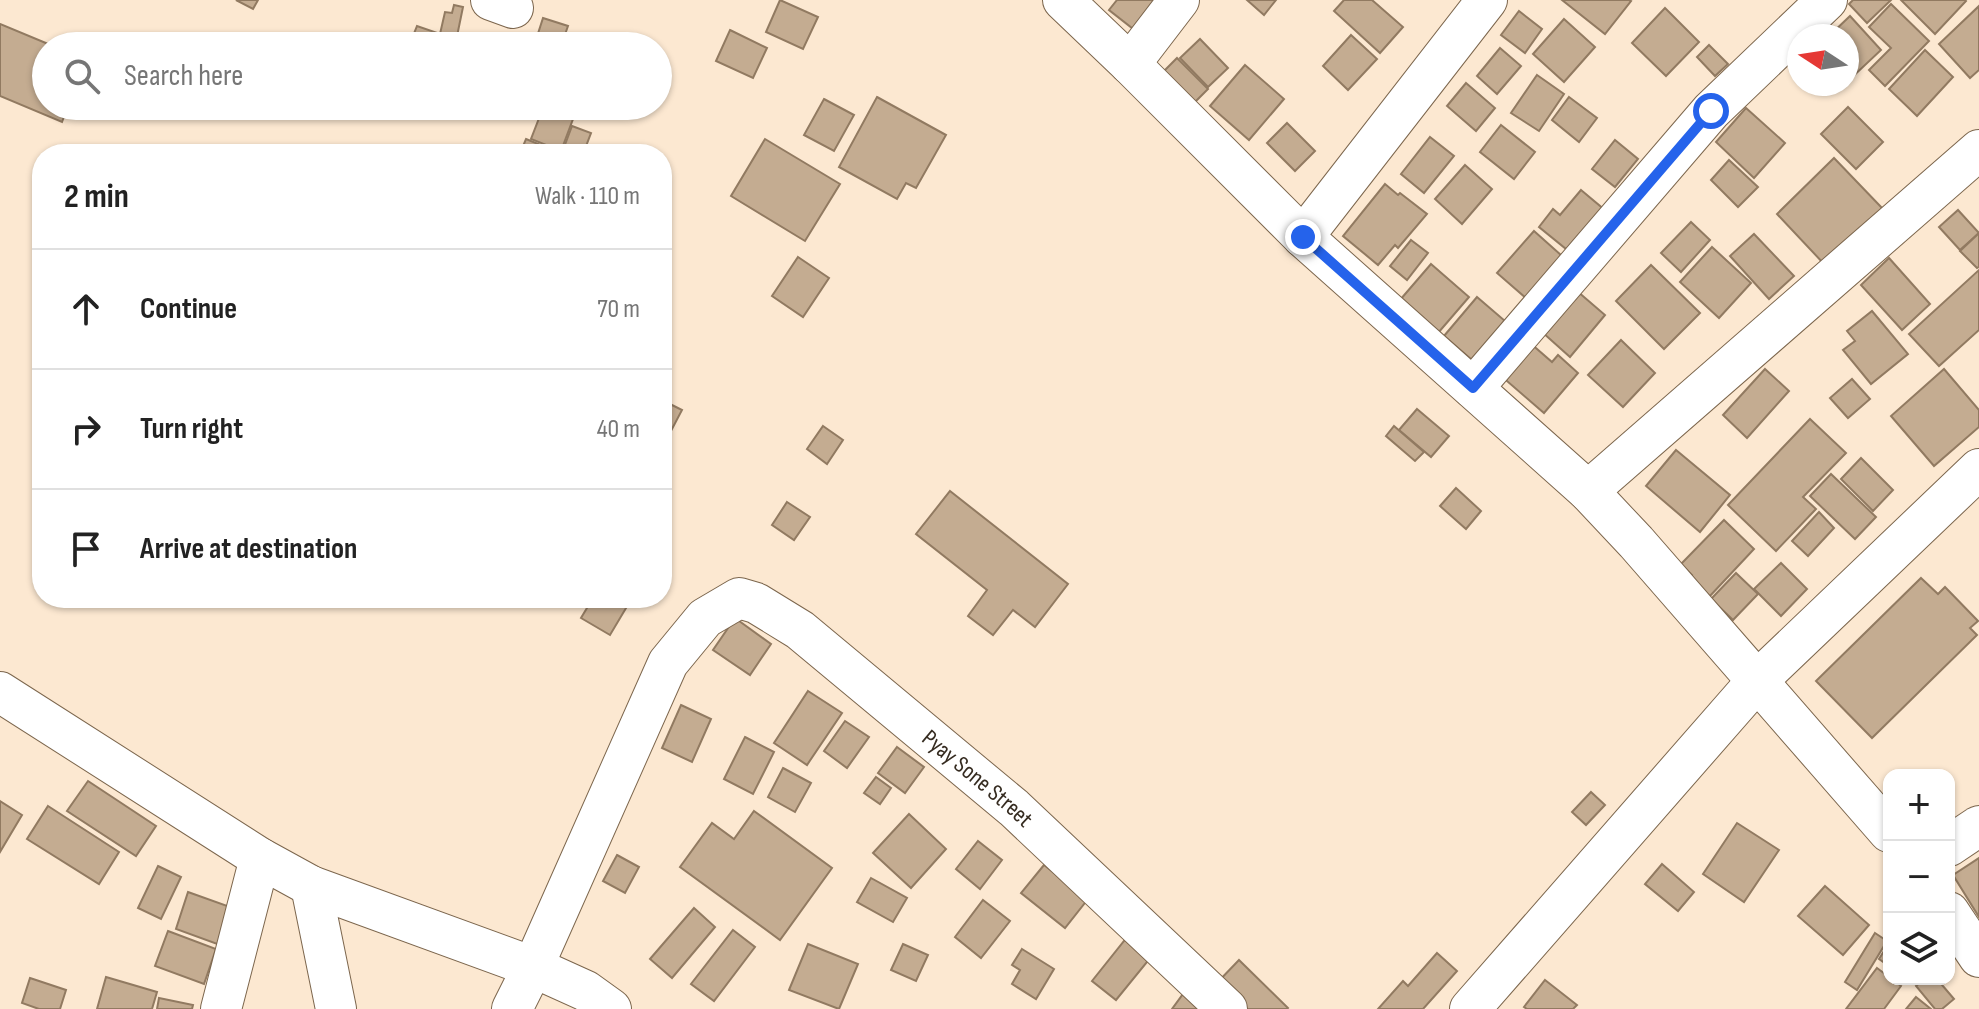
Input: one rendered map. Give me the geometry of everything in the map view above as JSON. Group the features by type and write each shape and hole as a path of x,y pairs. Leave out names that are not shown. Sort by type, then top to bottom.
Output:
{"street":[{"path":"1063,0 1303,237 1588,491 1883,825"},
{"path":"1130,64 1179,0"},
{"path":"1303,237 1487,0"},
{"path":"1473,388 1711,111 1827,0"},
{"path":"1588,491 1979,150"},
{"path":"1470,1009 1757,681 1979,469"},
{"name":"Pyay Sone Street","path":"533,967 668,663 705,618 739,598 756,603 800,630 1014,808 1227,1009"},
{"path":"0,692 260,858 311,886 533,967 586,991 611,1009"},
{"path":"1955,842 1979,826"},
{"path":"221,1009 260,858"},
{"path":"311,886 336,1009"},
{"path":"1950,913 1979,957"},
{"path":"512,1009 533,967"}],"building":[{"path":"236,0 258,0 253,9"},
{"path":"780,0 818,17 803,49 766,32"},
{"path":"1117,0 1176,0 1146,39 1109,10"},
{"path":"1247,0 1276,0 1264,15"},
{"path":"1344,0 1372,0 1403,27 1380,53 1334,11"},
{"path":"1562,0 1629,0 1631,1 1605,34"},
{"path":"1853,0 1891,0 1867,23 1849,4"},
{"path":"1901,0 1965,0 1966,1 1935,34"},
{"path":"1891,4 1929,41 1885,86 1869,70 1891,48 1869,27"},
{"path":"454,5 463,7 458,32 440,32 445,12 452,13"},
{"path":"1979,6 1979,70 1970,78 1939,44"},
{"path":"1665,8 1699,42 1666,76 1632,43"},
{"path":"1519,11 1542,29 1525,53 1501,35"},
{"path":"1850,16 1857,24 1842,24"},
{"path":"543,18 568,26 566,32 538,32"},
{"path":"1564,19 1595,47 1564,82 1533,54"},
{"path":"0,24 32,37 32,109 0,96"},
{"path":"417,26 434,32 415,32"},
{"path":"1859,26 1881,50 1859,71"},
{"path":"730,30 767,48 753,78 716,61"},
{"path":"1351,35 1377,59 1348,90 1323,66"},
{"path":"1200,39 1228,68 1208,87 1180,58"},
{"path":"1709,45 1728,64 1715,76 1697,57"},
{"path":"1500,48 1521,66 1497,94 1477,76"},
{"path":"1925,50 1953,77 1917,116 1889,89"},
{"path":"1177,58 1208,89 1195,102 1164,71"},
{"path":"1245,65 1284,99 1249,140 1210,106"},
{"path":"1537,75 1564,94 1539,131 1511,113"},
{"path":"1466,83 1495,108 1476,131 1447,106"},
{"path":"877,97 946,135 916,188 906,183 897,199 839,167"},
{"path":"1569,97 1597,118 1579,142 1552,120"},
{"path":"824,99 854,115 834,151 804,135"},
{"path":"1848,107 1883,142 1856,169 1821,134"},
{"path":"1746,108 1785,143 1754,178 1716,142"},
{"path":"538,120 573,120 564,144 544,144 531,139"},
{"path":"1287,123 1315,151 1295,171 1267,143"},
{"path":"1501,125 1535,152 1514,179 1480,152"},
{"path":"572,126 591,133 587,144 565,144"},
{"path":"1430,137 1454,156 1424,193 1401,174"},
{"path":"765,139 840,184 805,241 731,196"},
{"path":"1615,140 1638,159 1615,187 1592,169"},
{"path":"1834,158 1883,209 1825,265 1777,214"},
{"path":"1729,160 1758,187 1738,207 1711,180"},
{"path":"1465,165 1492,189 1462,224 1435,199"},
{"path":"1385,184 1427,214 1398,248 1395,245 1378,265 1343,236"},
{"path":"1581,190 1606,211 1571,253 1539,227 1553,209 1560,215"},
{"path":"1958,210 1979,233 1960,250 1939,227"},
{"path":"1691,222 1710,240 1681,272 1661,253"},
{"path":"1534,231 1571,264 1534,305 1497,273"},
{"path":"1979,233 1979,267 1977,268 1960,251"},
{"path":"1754,234 1794,276 1769,299 1730,256"},
{"path":"1411,240 1428,253 1407,280 1390,266"},
{"path":"1712,247 1751,283 1719,318 1680,282"},
{"path":"798,257 829,278 803,317 772,296"},
{"path":"1889,258 1930,304 1902,330 1861,285"},
{"path":"1431,264 1469,297 1438,333 1400,300"},
{"path":"1651,265 1700,313 1664,349 1616,301"},
{"path":"1979,270 1979,330 1939,366 1909,334"},
{"path":"1577,291 1605,315 1570,357 1542,332"},
{"path":"1477,297 1512,327 1479,366 1444,336"},
{"path":"1872,311 1908,354 1871,384 1843,350 1855,341 1847,331"},
{"path":"1621,340 1655,373 1623,407 1588,375"},
{"path":"1529,342 1552,362 1558,355 1578,373 1544,413 1500,375"},
{"path":"1765,369 1789,391 1747,438 1723,415"},
{"path":"1944,369 1979,410 1979,427 1934,466 1891,416"},
{"path":"1852,379 1870,399 1848,418 1830,398"},
{"path":"672,405 682,410 672,429"},
{"path":"1417,409 1449,436 1431,457 1399,430"},
{"path":"1810,419 1846,453 1803,497 1816,509 1776,551 1728,505"},
{"path":"823,426 843,440 827,464 807,449"},
{"path":"1394,426 1424,452 1415,461 1386,436"},
{"path":"1676,450 1730,495 1700,532 1646,486"},
{"path":"1861,458 1893,490 1873,511 1841,479"},
{"path":"1831,474 1876,517 1855,539 1810,496"},
{"path":"1456,488 1481,511 1466,529 1440,506"},
{"path":"950,491 1068,584 1035,627 1013,610 993,635 968,616 987,590 916,534"},
{"path":"787,502 810,517 794,540 772,525"},
{"path":"1819,512 1834,528 1808,556 1792,541"},
{"path":"1724,520 1754,549 1709,597 1689,579 1692,575 1681,564"},
{"path":"1781,563 1807,589 1781,616 1754,589"},
{"path":"1736,573 1758,594 1733,620 1711,599"},
{"path":"1921,578 1938,594 1945,587 1978,621 1970,628 1977,635 1872,738 1816,681"},
{"path":"587,608 626,608 610,635 581,618"},
{"path":"735,618 771,644 750,675 713,650"},
{"path":"808,691 842,713 807,765 774,743"},
{"path":"681,705 711,719 692,762 662,748"},
{"path":"845,721 869,737 847,768 824,751"},
{"path":"745,737 774,752 753,794 724,779"},
{"path":"897,747 924,767 905,793 878,773"},
{"path":"783,768 811,783 795,812 768,797"},
{"path":"876,777 891,788 880,804 864,793"},
{"path":"88,781 156,826 136,856 67,811"},
{"path":"1591,792 1605,805 1586,825 1572,812"},
{"path":"0,801 22,815 0,852"},
{"path":"48,806 119,852 99,884 27,839"},
{"path":"754,811 832,868 780,940 680,867 712,823 734,839"},
{"path":"909,814 946,849 911,888 873,853"},
{"path":"1737,823 1779,850 1744,902 1703,874"},
{"path":"978,841 1002,860 980,889 956,869"},
{"path":"617,855 639,867 625,893 603,881"},
{"path":"1979,858 1979,917 1955,878 1955,874"},
{"path":"1662,864 1694,892 1678,911 1645,884"},
{"path":"1044,865 1088,899 1065,928 1021,893"},
{"path":"158,866 181,877 161,919 138,908"},
{"path":"871,878 907,898 893,922 857,902"},
{"path":"1825,886 1869,925 1843,955 1798,916"},
{"path":"188,892 233,908 220,945 176,929"},
{"path":"983,900 1010,921 981,958 955,937"},
{"path":"694,908 715,927 672,978 650,959"},
{"path":"733,930 755,947 714,1001 691,984"},
{"path":"168,931 216,949 204,984 155,966"},
{"path":"1132,931 1156,951 1116,1000 1092,981"},
{"path":"1875,933 1883,938 1883,948 1857,990 1845,982"},
{"path":"808,944 858,964 839,1009 789,990"},
{"path":"903,944 928,955 916,981 891,970"},
{"path":"1022,949 1054,969 1036,999 1012,984 1020,970 1012,965"},
{"path":"1437,953 1457,971 1423,1009 1378,1009 1403,981 1408,986"},
{"path":"1239,960 1287,1009 1236,1009 1213,987"},
{"path":"1877,968 1883,972 1883,985 1901,986 1884,1009 1846,1009"},
{"path":"106,977 157,992 152,1009 97,1009"},
{"path":"30,978 66,990 60,1009 39,1009 22,1003"},
{"path":"1545,980 1577,1005 1573,1009 1524,1007"},
{"path":"1191,983 1210,1009 1172,1009"},
{"path":"1942,985 1954,999 1942,1009 1935,1009 1916,986"},
{"path":"1916,997 1931,1009 1906,1009"},
{"path":"159,998 193,1005 192,1009 157,1009"}],"route":[{"path":"1303,237 1473,388 1711,111"}]}
